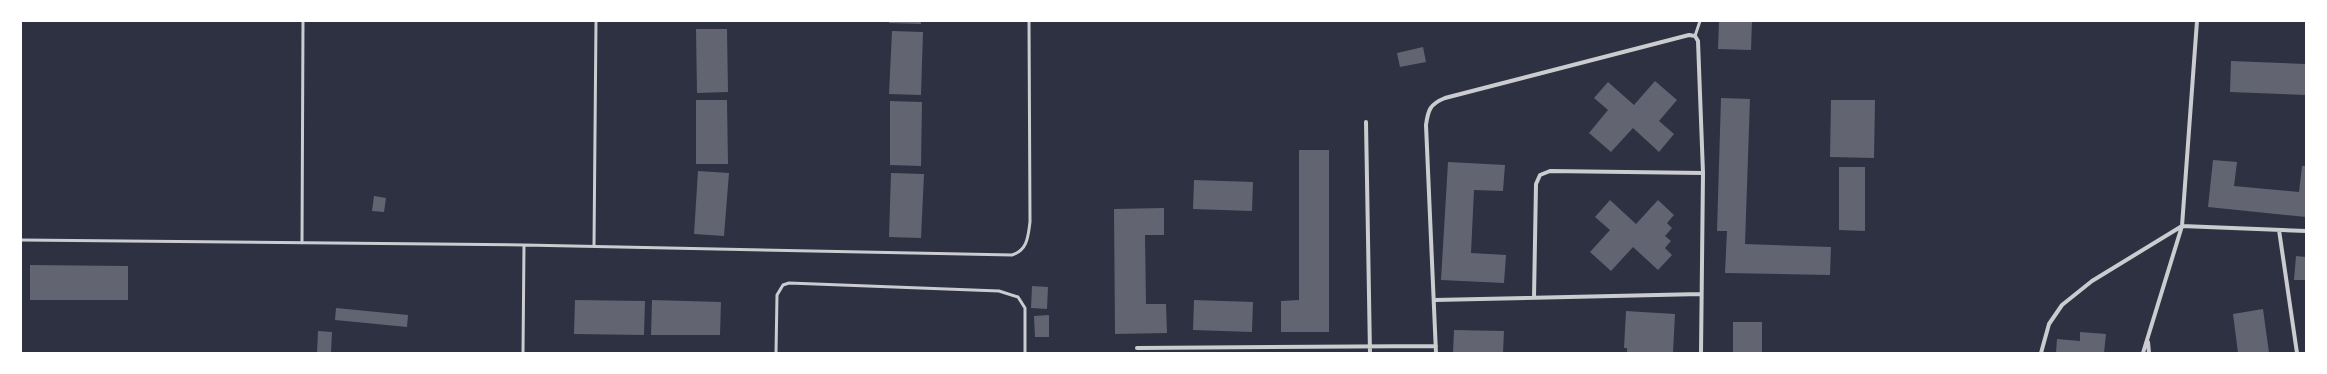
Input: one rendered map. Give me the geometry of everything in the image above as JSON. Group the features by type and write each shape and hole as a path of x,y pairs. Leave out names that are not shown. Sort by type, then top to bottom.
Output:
{"street":[{"path":"2143,353 2182,226 2197,21"},
{"path":"1436,353 1435,300 1426,125 1428,110 1433,103 1445,98 1683,36 1695,36 1698,41 1703,173 1701,353"},
{"path":"1366,122 1370,353"},
{"path":"1534,298 1536,184 1540,175 1550,171 1703,173"},
{"path":"2041,353 2049,324 2062,305 2092,281 2182,226 2306,231"},
{"path":"2279,230 2297,353"},
{"path":"1435,300 1701,294"},
{"path":"2147,338 2149,353"},
{"path":"1137,348 1436,346"}],"lane":[{"path":"302,242 303,21"},
{"path":"594,246 596,21"},
{"path":"21,240 594,246 1012,255 1020,253 1026,246 1030,222 1029,21"},
{"path":"1695,36 1700,21"},
{"path":"523,353 524,245"},
{"path":"776,353 777,295 783,285 789,283 999,292 1018,297 1025,308 1025,353"}],"building":[{"path":"889,21 921,21 921,24 889,23"},
{"path":"1719,21 1752,21 1751,50 1718,49"},
{"path":"696,29 727,29 728,92 697,93"},
{"path":"892,31 923,32 921,95 889,94"},
{"path":"1423,47 1426,62 1400,67 1397,53"},
{"path":"2231,61 2306,64 2306,95 2230,92"},
{"path":"1655,81 1677,100 1659,121 1674,134 1659,152 1633,128 1611,152 1589,133 1608,110 1594,98 1608,82 1634,105"},
{"path":"1721,98 1750,99 1745,244 1831,247 1830,275 1725,273 1727,231 1717,231"},
{"path":"696,100 727,100 728,164 696,164"},
{"path":"1831,100 1875,100 1874,158 1830,157"},
{"path":"890,101 922,102 921,166 890,165"},
{"path":"1299,150 1329,150 1329,332 1281,332 1281,301 1299,300"},
{"path":"2213,160 2237,162 2234,186 2299,192 2302,166 2306,166 2306,217 2208,207"},
{"path":"1448,162 1505,165 1503,191 1474,190 1471,253 1506,255 1504,283 1441,280"},
{"path":"1839,167 1865,167 1865,231 1839,230"},
{"path":"698,171 729,173 724,236 694,234"},
{"path":"891,173 924,174 921,238 889,237"},
{"path":"1194,180 1253,182 1252,211 1193,209"},
{"path":"374,196 386,198 384,212 372,211"},
{"path":"1610,200 1636,224 1658,200 1674,215 1667,223 1672,228 1665,236 1671,241 1665,248 1672,255 1658,270 1633,247 1611,271 1590,252 1610,230 1595,217"},
{"path":"1164,208 1164,235 1145,235 1146,304 1166,304 1167,333 1115,334 1114,209"},
{"path":"2296,256 2306,257 2306,280 2294,280"},
{"path":"30,265 128,266 128,300 30,300"},
{"path":"1032,286 1048,287 1047,309 1031,308"},
{"path":"575,300 645,301 644,335 574,334"},
{"path":"652,300 721,302 720,335 651,335"},
{"path":"1194,300 1253,302 1252,332 1193,330"},
{"path":"336,308 408,315 407,327 335,320"},
{"path":"2263,309 2269,353 2238,353 2233,314"},
{"path":"1626,311 1675,314 1673,353 1627,353 1627,348 1624,348"},
{"path":"1049,315 1049,337 1035,337 1034,316"},
{"path":"1733,322 1762,322 1762,353 1733,353"},
{"path":"1454,330 1504,331 1503,353 1453,353"},
{"path":"318,331 332,332 331,353 317,353"},
{"path":"2080,332 2106,334 2104,353 2056,353 2057,339 2080,341"}]}
